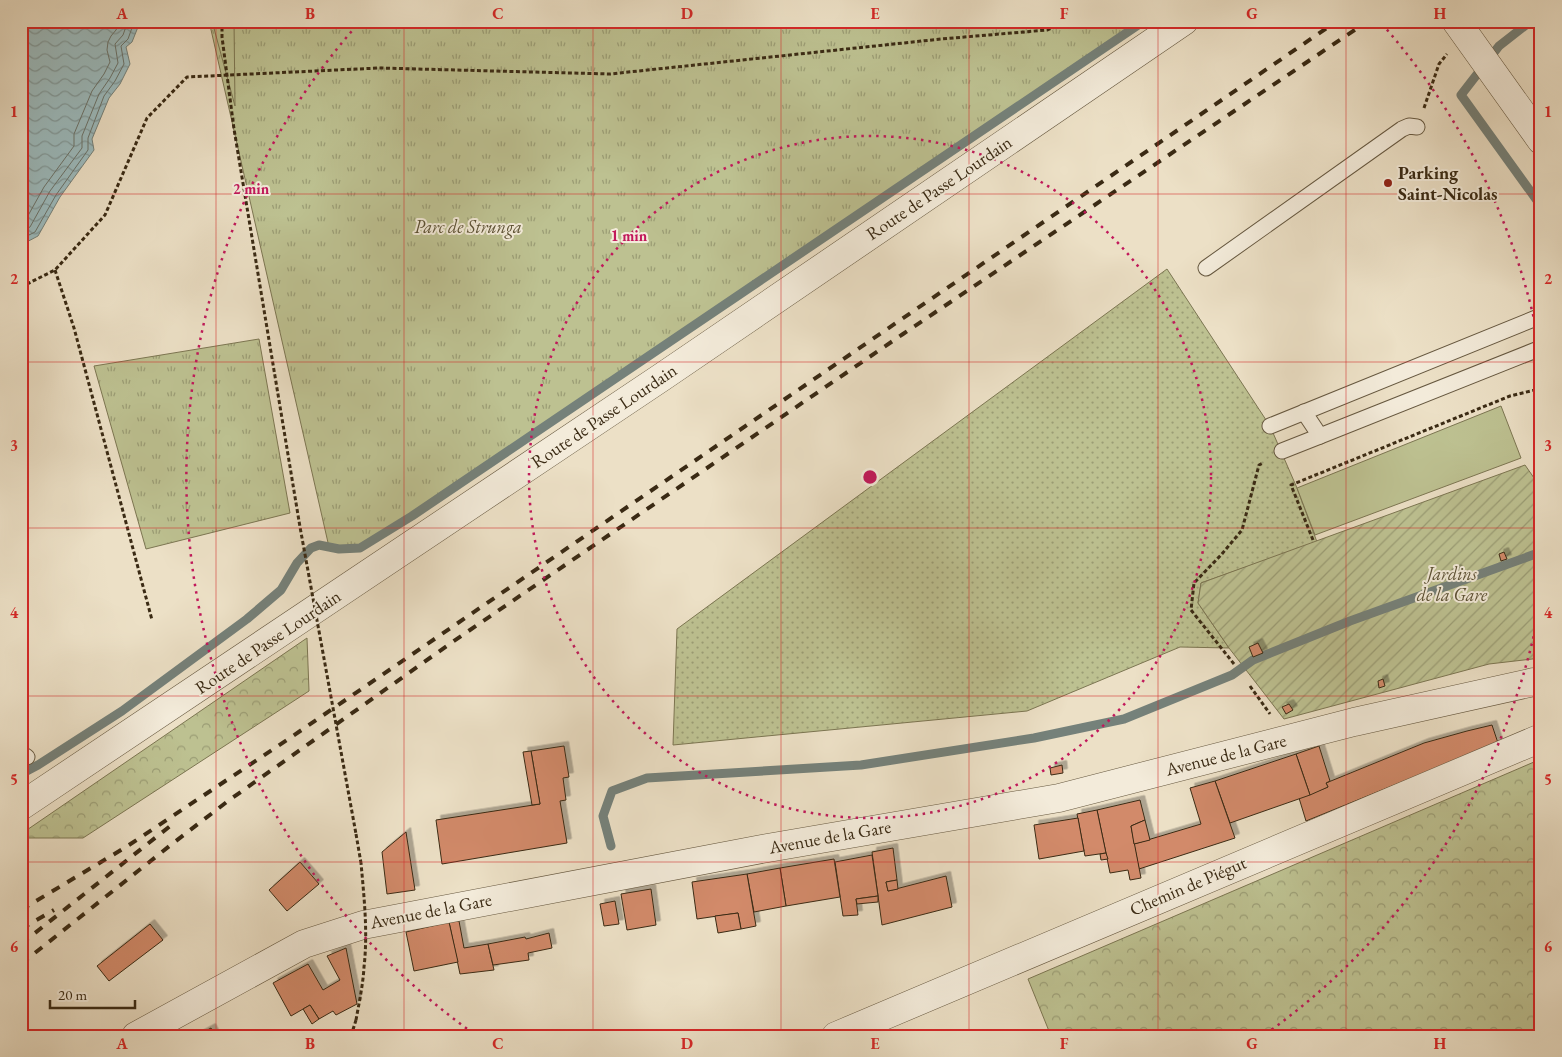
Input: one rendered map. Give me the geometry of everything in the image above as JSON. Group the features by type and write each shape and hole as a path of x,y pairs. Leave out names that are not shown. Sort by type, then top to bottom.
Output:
{"street":[{"name":"Route de Passe Lourdain","path":"21,806 622,405 1184,21"},
{"path":"1464,33 1541,140"},
{"name":"Avenue de la Gare","path":"136,1036 304,944 363,924 762,849 1059,798 1354,722 1534,682 1541,684"},
{"name":"Chemin de Piégut","path":"836,1036 1541,738"}],"lane":[{"path":"1206,268 1402,129 1409,126 1417,127"},
{"path":"1270,426 1541,316"},
{"path":"1282,451 1541,348"},
{"path":"1304,412 1320,436"}],"path":[{"path":"222,21 229,98 297,508 361,863 365,920 364,967 356,1020 351,1036"},
{"path":"21,287 55,270 105,214 147,118 187,77 379,68 610,74 941,39 1048,30 1070,21"},
{"path":"1417,127 1440,64 1464,33"},
{"path":"55,270 74,328 152,620"},
{"path":"1313,540 1291,485 1510,396 1538,389"},
{"path":"1234,664 1191,610 1194,583 1242,530 1259,466 1282,451"}],"green space":[{"name":"Parc de Strunga","path":"209,21 1144,21 360,548 339,549 329,547"},
{"path":"212,21 234,21 235,106"},
{"path":"1167,269 1270,426 1297,488 1317,542 1201,583 1198,603 1229,648 1180,647 1027,711 673,745 677,629"},
{"path":"259,339 290,513 146,549 94,366"},
{"path":"1501,406 1521,458 1315,535 1297,488"},
{"name":"Jardins de la Gare","path":"1525,465 1541,488 1541,658 1489,664 1284,719 1229,648 1198,603 1201,583"},
{"path":"307,638 309,691 83,838 21,838 21,834"},
{"path":"1541,759 1541,1036 1051,1036 1028,979"}],"water":[{"path":"21,21 145,21 138,27 132,42 126,47 130,64 120,84 109,98 92,139 94,150 60,197 38,236 21,245"}],"building":[{"path":"1504,552 1507,559 1501,561 1499,554"},
{"path":"1457,569 1460,576 1450,580 1447,574"},
{"path":"1258,643 1263,653 1253,657 1249,647"},
{"path":"1383,679 1385,686 1379,688 1378,681"},
{"path":"1289,704 1293,710 1286,714 1282,707"},
{"path":"1492,725 1498,743 1306,821 1299,798 1328,787 1326,783 1424,743"},
{"path":"564,746 569,777 563,778 566,800 560,801 567,843 442,864 436,820 540,804 531,751"},
{"path":"1319,746 1330,781 1326,783 1328,787 1310,795 1296,754"},
{"path":"531,751 540,804 532,805 523,752"},
{"path":"1296,754 1310,795 1230,823 1215,781"},
{"path":"1062,765 1063,773 1051,775 1050,768"},
{"path":"1215,781 1235,838 1139,869 1134,844 1201,824 1190,788"},
{"path":"1140,800 1145,820 1131,826 1141,878 1130,880 1128,870 1110,873 1097,810"},
{"path":"1097,810 1106,853 1085,856 1077,814"},
{"path":"1078,818 1084,851 1039,859 1034,825"},
{"path":"1145,820 1150,840 1134,844 1131,826"},
{"path":"406,832 415,890 387,894 382,852"},
{"path":"893,848 897,880 886,882 888,891 946,876 952,907 882,925 872,852"},
{"path":"1106,853 1108,859 1101,860 1100,854"},
{"path":"872,855 878,896 856,899 858,915 843,916 835,862"},
{"path":"834,859 840,897 786,906 780,868"},
{"path":"300,862 319,884 287,911 269,890"},
{"path":"780,868 786,906 754,912 747,874"},
{"path":"747,874 756,926 741,929 738,913 697,919 692,882"},
{"path":"897,880 898,889 888,891 886,882"},
{"path":"651,889 656,925 627,930 621,894"},
{"path":"878,896 878,902 857,904 856,899"},
{"path":"615,901 619,924 604,926 600,904"},
{"path":"738,913 741,929 718,933 715,916"},
{"path":"459,921 464,948 488,944 494,970 460,974 449,922"},
{"path":"449,922 458,962 414,971 406,932"},
{"path":"150,924 163,940 109,981 97,966"},
{"path":"549,933 552,948 528,953 529,960 493,965 488,944 525,937 526,939"},
{"path":"346,948 357,1004 336,1015 333,1011 319,1019 310,1005 291,1016 273,983 308,964 323,990 340,980 327,956"},
{"path":"310,1005 319,1019 312,1024 303,1009"},
{"path":"211,1028 215,1036 196,1036"}],"waterway":[{"path":"21,774 122,711 247,619 281,590 297,563 311,548 319,545 339,549 360,548 412,516 1144,21"},
{"path":"1531,21 1499,46 1461,95 1541,206"},
{"path":"611,846 603,816 612,791 647,778 861,765 1034,738 1124,719 1232,675 1253,660 1350,621 1541,552"}],"railway":[{"path":"21,910 126,847 287,740 1337,21"},
{"path":"21,964 228,801 451,643 903,334 1368,21"},
{"path":"21,944 174,823"},
{"path":"21,929 54,910"}],"place":[{"name":"Parking Saint-Nicolas","path":"1388,183"}]}
